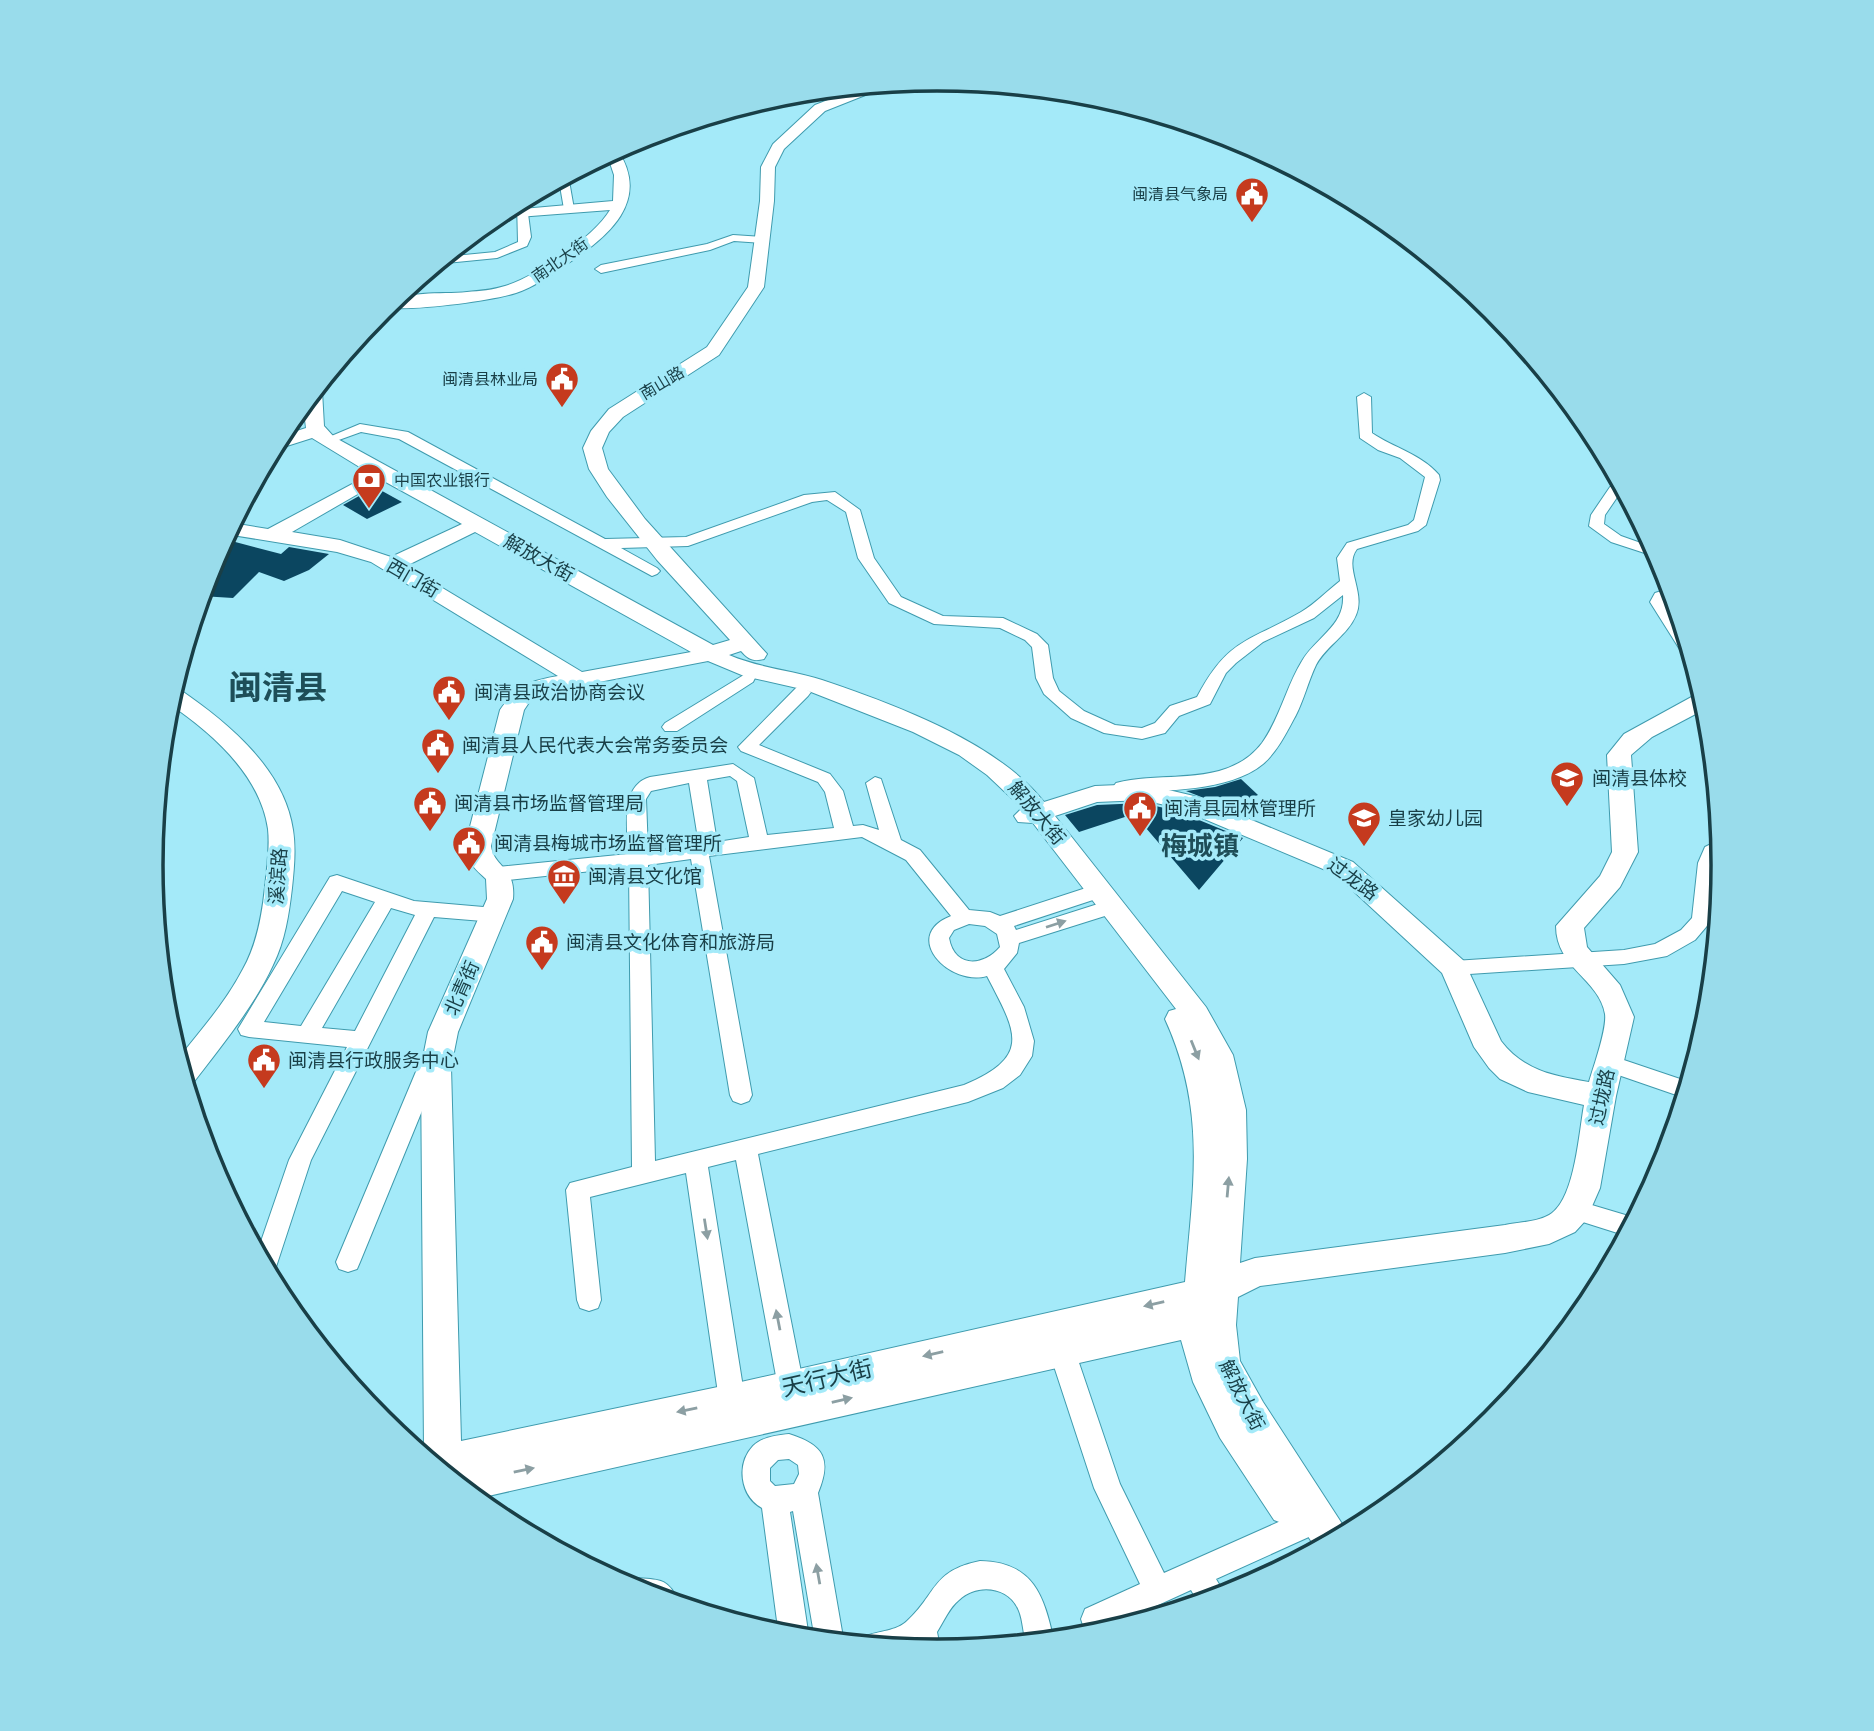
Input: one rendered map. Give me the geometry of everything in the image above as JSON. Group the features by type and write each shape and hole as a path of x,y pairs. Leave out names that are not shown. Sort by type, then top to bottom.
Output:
{"street":[{"name":"南山路","path":"794,685 745,643 654,543 599,472 592,454 606,424 616,413 702,359 716,347 758,284 768,167 774,152 820,108 848,97"},
{"path":"532,207 569,209 619,205 621,173 615,161"},
{"path":"565,187 569,209"},
{"name":"南北大街","path":"407,301 499,292 517,287 535,278 600,231 613,219 619,205"},
{"path":"455,259 489,256 517,247 525,241 523,212"},
{"path":"601,269 710,247 733,238 763,240"},
{"path":"448,265 497,260 525,250"},
{"path":"1095,794 1118,788 1216,777 1266,751 1296,698 1310,662 1346,618 1351,604 1350,581 1343,558 1347,550 1352,545 1418,526 1433,480 1427,470 1405,455 1374,443 1365,435 1364,397"},
{"path":"314,406 317,435"},
{"path":"307,416 317,435"},
{"path":"288,442 360,428 403,435 652,571"},
{"name":"解放大街","path":"794,685 701,657 317,435 306,442 701,657 747,678 825,690 955,743 1002,774 1166,996 1191,1040 1203,1076 1211,1143 1210,1305 1223,1363 1284,1470 1327,1534"},
{"path":"272,536 373,479"},
{"path":"1615,491 1598,515 1596,526 1608,535 1644,550"},
{"path":"604,544 688,541 809,498 830,495 853,510 866,558 895,600 940,621 1003,623 1013,626 1040,645 1046,684 1059,701 1093,723 1139,734 1154,732 1164,726 1172,713 1204,700 1219,671 1230,659 1257,639 1308,615 1350,581"},
{"path":"390,565 467,529"},
{"name":"西门街","path":"239,531 353,549 390,565 578,679"},
{"path":"1662,595 1658,602 1672,624"},
{"path":"745,643 701,657 578,679 532,690 522,696 512,710 478,846 481,859 498,874 638,860 759,842 863,831 892,842 913,855 964,918"},
{"path":"671,727 747,678"},
{"path":"794,685 747,747 824,778 834,791 845,831"},
{"name":"溪滨路","path":"180,700 208,719 248,763 274,806 281,839 277,901 266,951 247,986 189,1066"},
{"name":"过垅路","path":"1575,1210 1584,1188 1601,1096 1620,1017 1619,1006 1571,944 1570,926 1611,881 1625,852 1619,767 1621,749 1633,738 1695,705"},
{"path":"644,1174 639,792 650,783 733,770 745,778 759,842"},
{"path":"697,775 704,850 741,1096"},
{"path":"876,783 892,842"},
{"name":"过龙路","path":"1032,814 1095,794 1143,792 1170,797 1231,819 1331,861 1352,874 1437,949 1454,968 1489,1047 1496,1059 1507,1069 1529,1081 1601,1096"},
{"name":"解放大街","path":"1032,814 1196,1015 1218,1055 1228,1091 1231,1135 1210,1305 1200,1354 1215,1391 1261,1468 1309,1538"},
{"path":"1454,968 1660,951 1688,935 1702,920 1708,863 1712,855"},
{"name":"北青街","path":"444,1462 435,1086 443,1032 495,915 502,889 498,874"},
{"path":"361,1040 249,1029 337,882 386,900 428,910 495,915"},
{"path":"307,1035 386,900"},
{"path":"1005,931 1006,956 992,966 962,968 943,956 939,947 942,931 948,925 964,918 979,917 1005,931 1095,902"},
{"path":"268,1256 294,1174 428,910"},
{"path":"589,1300 578,1190 968,1093 1006,1076 1020,1060 1025,1042 1017,1014 992,966"},
{"path":"348,1262 443,1032"},
{"path":"1609,1063 1678,1087"},
{"path":"746,1150 777,1418 782,1445 796,1447 808,1456 812,1464 813,1474 804,1493 828,1632"},
{"path":"696,1162 732,1400"},
{"path":"453,1470 777,1418 1062,1351 1210,1305 1255,1272 1528,1236 1564,1222 1575,1210 1623,1224"},
{"name":"天行大街","path":"452,1469 732,1400 777,1418 1210,1305"},
{"path":"1062,1351 1108,1488 1158,1591"},
{"path":"777,1418 759,1460 755,1477 762,1493 774,1499 787,1501 804,1493"},
{"path":"774,1499 792,1626"},
{"path":"1096,1623 1095,1619 1197,1574 1309,1538"},
{"path":"1197,1574 1207,1591"},
{"path":"924,1639 952,1586 963,1578 995,1575 1022,1591 1029,1601 1038,1633"}],"building":[{"name":"中国农业银行","path":"375,487 402,502 367,519 343,505"},
{"path":"234,542 281,554 289,547 329,554 309,570 284,581 259,572 233,598 211,597"},
{"path":"1241,779 1258,795 1227,807 1186,791 1215,787"},
{"path":"1143,803 1177,811 1243,838 1199,890 1134,814 1079,832 1065,815 1097,805"}],"place":[{"name":"闽清县气象局","path":"1252,224"},
{"name":"闽清县林业局","path":"562,409"},
{"name":"中国农业银行","path":"369,510"},
{"name":"闽清县政治协商会议","path":"449,722"},
{"name":"闽清县人民代表大会常务委员会","path":"438,775"},
{"name":"闽清县体校","path":"1567,808"},
{"name":"闽清县市场监督管理局","path":"430,833"},
{"name":"闽清县园林管理所","path":"1140,838"},
{"name":"皇家幼儿园","path":"1364,848"},
{"name":"闽清县梅城市场监督管理所","path":"469,873"},
{"name":"闽清县文化馆","path":"564,906"},
{"name":"闽清县文化体育和旅游局","path":"542,972"},
{"name":"闽清县行政服务中心","path":"264,1090"}],"district":[{"name":"闽清县","path":"278,687"},
{"name":"梅城镇","path":"1200,846"}]}
